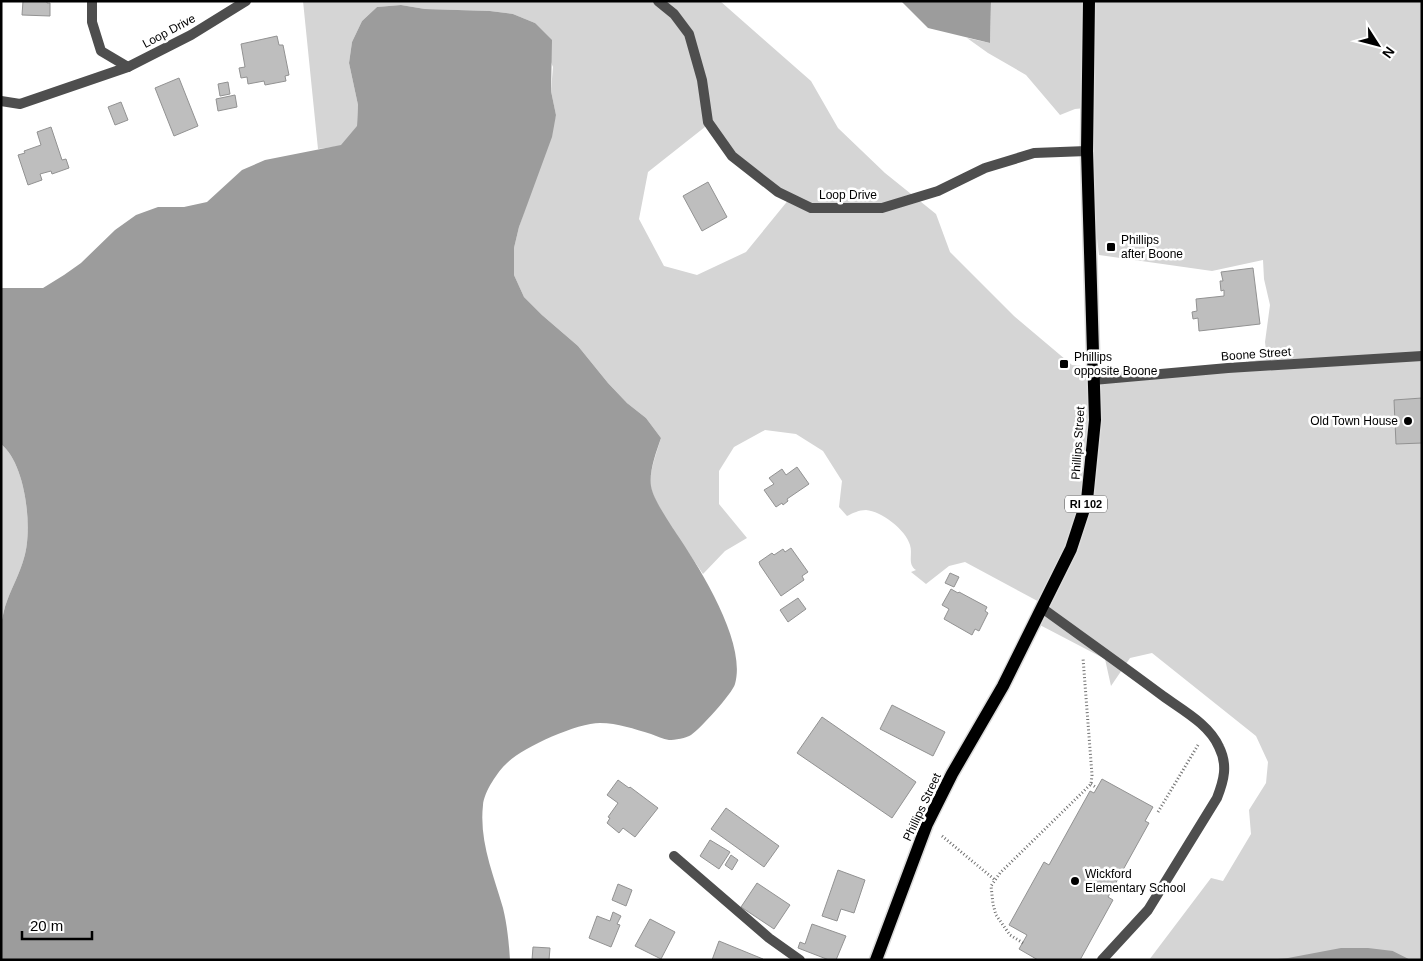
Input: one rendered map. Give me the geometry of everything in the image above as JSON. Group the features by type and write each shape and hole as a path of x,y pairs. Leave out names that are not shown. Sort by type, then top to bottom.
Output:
{"main road":[{"name":"Phillips Street","path":"876,960 927,824 952,774 1003,686 1042,608 1071,549 1087,500 1095,420 1087,151 1088,1"}],"street":[{"path":"92,1 92,22 101,51 128,67"},
{"name":"Loop Drive","path":"1,101 20,104 128,67 191,35 246,1"},
{"name":"Loop Drive","path":"658,1 674,14 689,34 702,80 708,122 732,156 778,192 811,208 882,208 938,191 985,168 1034,153 1087,151"},
{"name":"Boone Street","path":"1093,380 1228,368 1422,356"},
{"path":"1042,608 1116,660 1207,729 1219,745 1224,761 1224,778 1217,798 1148,910 1102,960"},
{"path":"674,856 769,938 800,960"}],"path":[{"path":"1023,943 1010,935 996,915 991,895 991,886 1000,873 1090,784 1092,775 1086,674 1080,636"},
{"path":"1158,812 1207,729"},
{"path":"1090,784 1097,788"},
{"path":"927,824 995,880"}],"shaded area":[{"path":"303,1 720,1 811,81 838,128 885,173 936,214 950,252 1014,316 1072,365 1095,367 1097,380 1267,359 1265,342 1270,305 1264,279 1263,260 1212,271 1099,255 1090,180 1085,108 1075,109 1060,115 1026,75 988,53 967,38 990,43 991,1 1422,1 1422,960 1411,960 1393,951 1267,960 1149,960 1211,878 1223,881 1251,834 1249,810 1266,783 1268,762 1256,736 1152,653 1130,658 1111,686 1105,659 1038,624 1045,605 965,562 949,566 926,584 911,572 916,570 911,562 911,548 904,533 892,522 872,511 861,511 847,516 839,507 842,481 823,451 796,434 765,430 734,447 719,471 719,504 747,538 725,551 703,574 666,519 651,488 652,470 661,438 646,418 627,403 608,383 578,346 524,297 514,275 514,248 519,227 556,115 551,91 553,67 535,23 513,14 490,11 425,9 401,5 377,7 362,21 352,42 349,63 358,105 357,127 341,146 318,149","holes":["710,123 737,158 790,198 746,252 697,275 664,266 639,219 648,172"]},
{"path":"901,1 991,1 990,43 928,28"},
{"path":"401,5 425,9 490,11 513,14 535,23 552,40 551,91 556,115 552,137 519,227 514,248 514,275 524,297 578,346 608,383 627,403 646,418 661,438 652,468 652,491 697,565 728,627 737,667 733,689 708,719 687,737 669,740 620,725 607,723 590,724 565,731 537,743 507,763 500,771 486,794 482,818 485,844 508,934 510,960 1,960 1,624 6,604 24,558 28,531 22,481 10,453 1,444 1,288 43,288 81,263 115,230 136,215 158,207 184,207 207,202 242,170 265,160 341,145 357,126 358,105 349,63 352,42 362,21 377,7"},
{"path":"1,444 10,453 22,481 28,531 24,558 6,604 1,624"},
{"path":"1341,948 1368,948 1393,951 1411,960 1267,960 1288,958"}],"building":[{"path":"23,1 47,1 47,3 50,3 50,16 22,15"},
{"path":"277,36 279,45 283,45 289,75 285,76 286,81 265,85 264,81 248,84 247,77 241,78 239,68 245,67 241,44"},
{"path":"179,78 198,126 174,136 155,88"},
{"path":"228,82 230,94 220,96 218,84"},
{"path":"235,95 237,107 218,111 216,99"},
{"path":"121,102 128,120 115,125 108,107"},
{"path":"51,127 62,160 66,159 69,168 52,174 51,171 40,174 42,180 28,185 18,155 41,145 37,132"},
{"path":"708,182 727,217 702,231 683,196"},
{"path":"1253,268 1260,324 1199,331 1198,318 1193,319 1192,312 1197,311 1196,299 1224,296 1224,290 1221,291 1220,281 1223,281 1221,272"},
{"name":"Old Town House","path":"1422,398 1422,443 1396,444 1394,400"},
{"path":"797,467 809,484 787,499 788,501 783,505 782,503 776,507 764,490 774,484 769,478 782,469 786,475"},
{"path":"791,548 808,572 802,576 804,580 781,596 759,562 772,553 774,555 783,549 785,552"},
{"path":"950,573 959,577 954,587 945,583"},
{"path":"951,589 987,607 985,611 988,613 979,631 975,629 972,635 944,619 949,609 942,605"},
{"path":"798,598 806,609 788,622 780,610"},
{"path":"892,705 945,732 933,756 880,729"},
{"path":"822,717 916,782 892,818 797,753"},
{"name":"Wickford Elementary School","path":"1102,779 1153,807 1145,821 1149,823 1108,897 1113,900 1080,960 1038,960 1019,949 1027,935 1009,925 1044,862 1049,865 1090,791 1094,793"},
{"path":"618,780 658,808 635,837 623,828 619,833 607,823 610,818 608,817 618,803 607,795"},
{"path":"726,808 779,846 764,867 711,829"},
{"path":"710,840 730,852 719,869 700,856"},
{"path":"731,855 738,860 732,870 725,865"},
{"path":"838,870 865,880 854,913 841,909 837,921 822,916"},
{"path":"757,883 790,905 774,929 741,907"},
{"path":"618,884 632,890 626,906 612,900"},
{"path":"613,912 621,916 617,924 620,925 611,947 589,938 597,916 610,921"},
{"path":"650,919 675,932 661,959 635,946"},
{"path":"812,924 846,936 836,960 829,960 798,948 800,942 805,944"},
{"path":"719,941 763,959 763,960 712,960"},
{"path":"533,947 550,948 549,960 532,960"}],"place":[{"name":"Phillips after Boone","path":"1111,247"},
{"name":"Phillips opposite Boone","path":"1064,364"},
{"name":"Old Town House","path":"1408,421"},
{"name":"Wickford Elementary School","path":"1075,881"}]}
